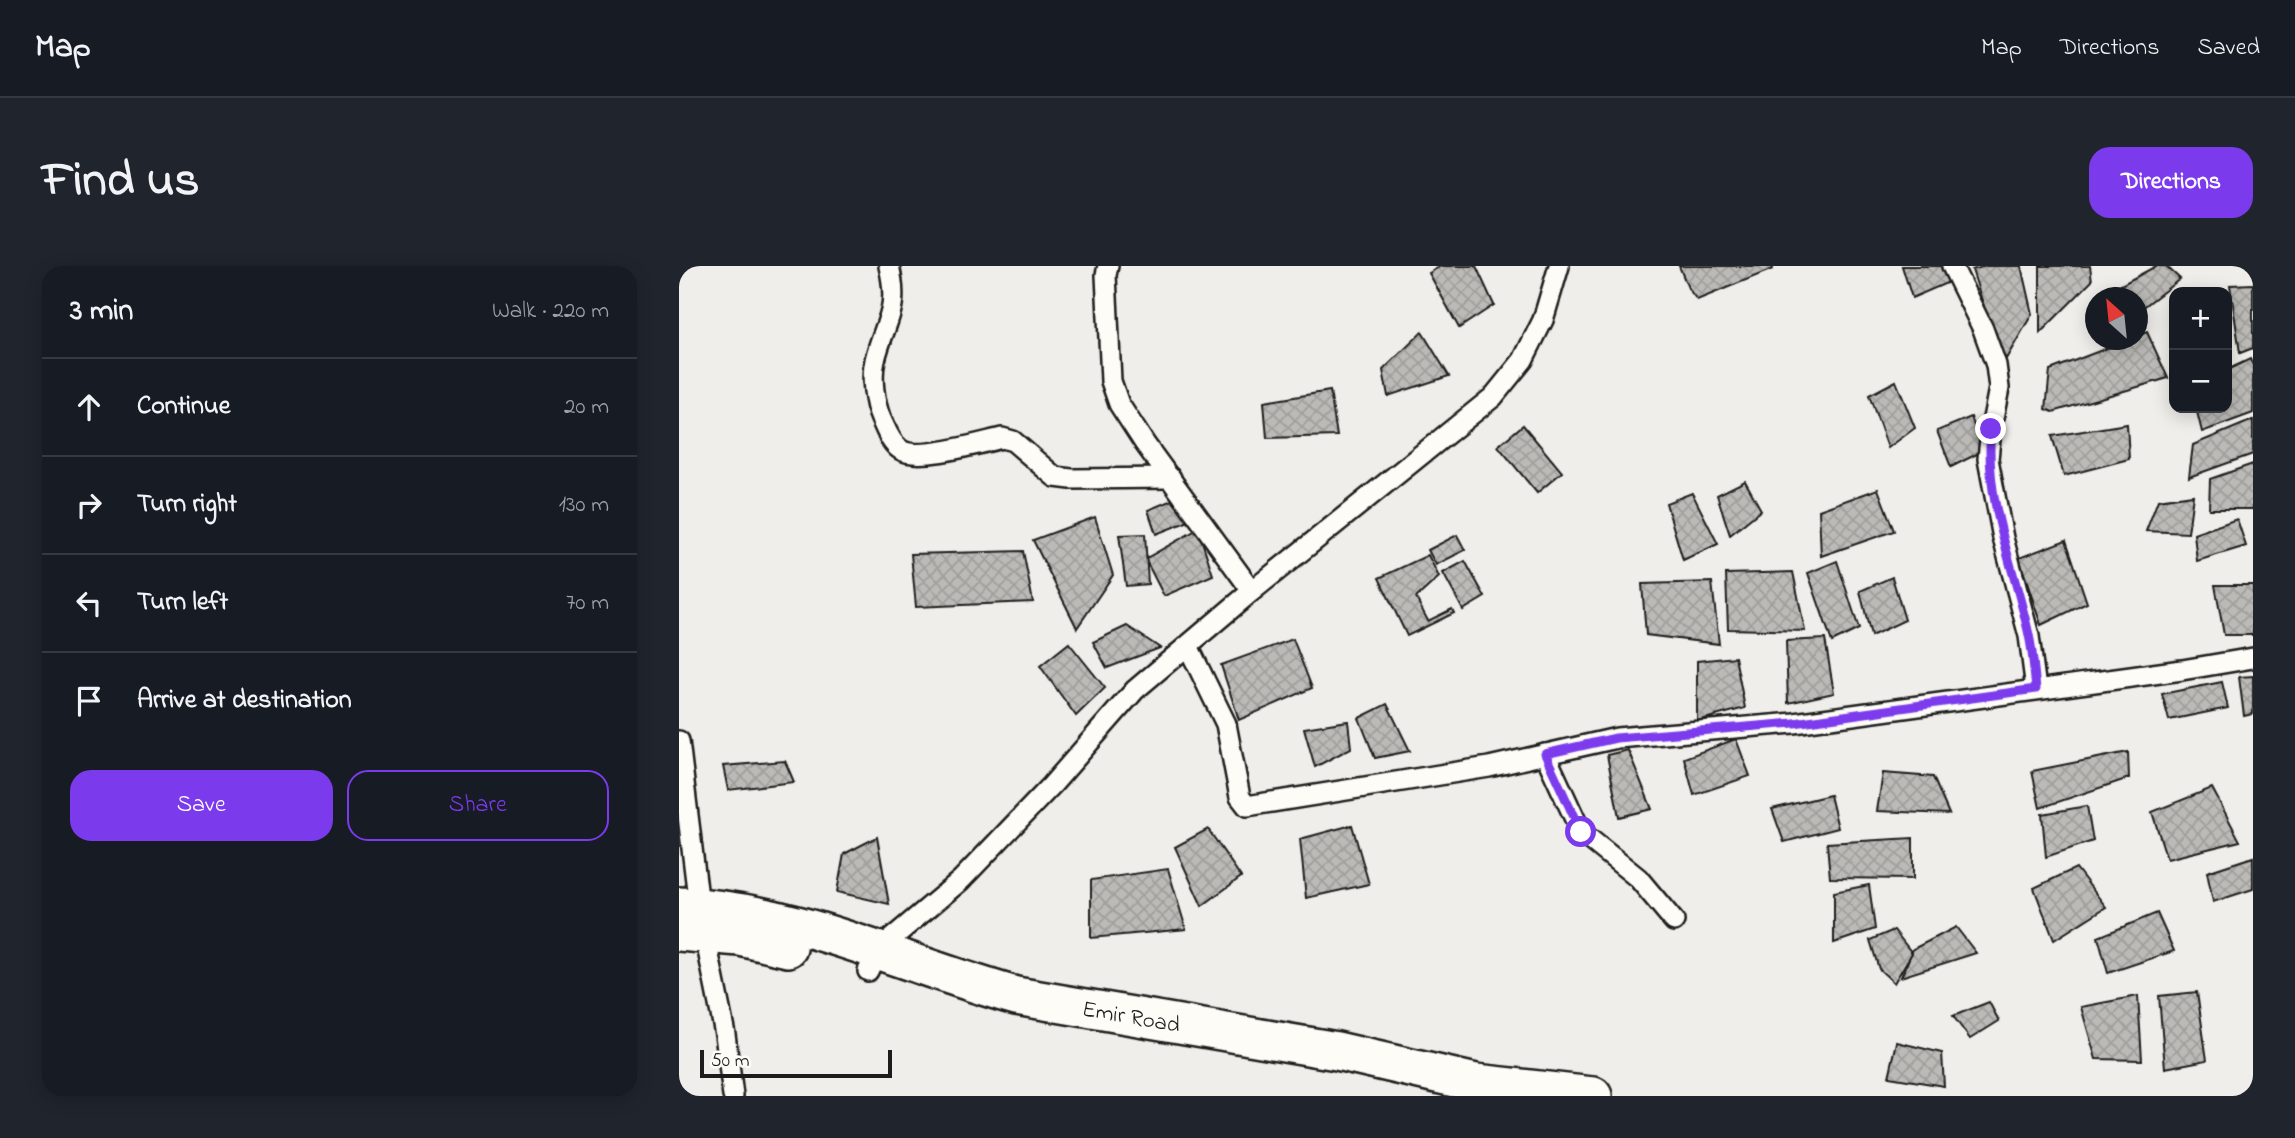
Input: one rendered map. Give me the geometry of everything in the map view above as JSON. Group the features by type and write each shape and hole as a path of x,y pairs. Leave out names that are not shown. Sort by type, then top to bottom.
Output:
{"highway":[{"name":"Emir Road","path":"690,919 757,914 873,961 956,1002 1011,1017 1308,1068 1434,1096"},
{"name":"Emir Road","path":"873,961 1016,996 1337,1051 1476,1083 1593,1096"}],"street":[{"path":"888,266 894,286 893,310 875,362 874,391 879,414 890,439 902,451 919,453 1002,439 1013,441 1055,477 1171,478"},
{"path":"1108,266 1106,275 1111,381 1119,404 1252,591"},
{"path":"873,961 961,880 1052,785 1135,690 1252,591 1493,397 1523,360 1543,320 1559,266"},
{"path":"1952,266 1983,330 1996,365 1999,388 1988,459 2003,538 2029,636 2036,689"},
{"path":"1188,646 1226,724 1240,797 1247,806 1489,767 1616,738 1794,723 2253,658"},
{"path":"679,741 690,919 725,1034 733,1096"},
{"path":"1545,754 1581,832 1638,878 1674,921"}],"building":[{"path":"1441,266 1476,266 1494,305 1459,328 1429,273"},
{"path":"1679,266 1772,266 1773,269 1697,300 1688,288"},
{"path":"1902,266 1941,266 1949,282 1912,298"},
{"path":"1986,266 2021,266 2032,314 2003,364 1972,270"},
{"path":"2040,266 2090,266 2092,281 2040,333"},
{"path":"2156,266 2166,266 2180,279 2148,304 2148,287 2117,287"},
{"path":"2253,284 2253,348 2240,353 2232,287 2230,285"},
{"path":"1422,332 1449,376 1388,396 1383,370"},
{"path":"2148,334 2168,378 2053,412 2046,409 2050,370 2102,350 2148,350"},
{"path":"2250,359 2253,366 2253,413 2202,432 2197,413 2232,413 2232,368"},
{"path":"1896,381 1915,428 1888,448 1869,395"},
{"path":"1330,391 1337,436 1267,438 1264,402"},
{"path":"1971,417 1983,451 1951,467 1937,431"},
{"path":"2253,420 2253,454 2189,477 2193,445"},
{"path":"2127,424 2129,459 2064,476 2052,436"},
{"path":"1523,425 1562,472 1537,493 1498,446"},
{"path":"2253,464 2253,509 2209,509 2210,479"},
{"path":"1745,481 1761,510 1730,535 1717,495"},
{"path":"1878,489 1894,531 1821,556 1819,510"},
{"path":"1692,493 1718,544 1683,560 1666,503"},
{"path":"2193,495 2188,533 2146,531 2158,500"},
{"path":"1172,500 1189,521 1156,534 1148,510"},
{"path":"1095,517 1113,575 1077,628 1033,540"},
{"path":"2237,519 2246,546 2197,561 2194,534"},
{"path":"1198,529 1213,575 1164,596 1145,559"},
{"path":"1145,534 1148,584 1126,586 1119,535"},
{"path":"1457,535 1465,550 1436,565 1428,550"},
{"path":"2066,540 2087,603 2041,625 2019,558"},
{"path":"1023,551 1033,602 916,607 911,554"},
{"path":"1428,555 1439,577 1416,598 1428,621 1452,609 1454,613 1407,636 1379,578"},
{"path":"1465,561 1485,597 1463,610 1443,573"},
{"path":"1837,561 1859,629 1832,642 1808,573"},
{"path":"1793,572 1805,631 1728,629 1726,574"},
{"path":"1892,577 1905,620 1871,636 1860,591"},
{"path":"1712,582 1719,644 1646,635 1642,584"},
{"path":"2215,585 2253,585 2253,635 2224,635"},
{"path":"1127,626 1160,648 1107,668 1093,642"},
{"path":"1293,639 1312,688 1239,720 1221,665"},
{"path":"1825,639 1834,693 1788,703 1786,641"},
{"path":"1069,643 1105,688 1076,716 1040,666"},
{"path":"1735,657 1745,708 1697,721 1697,661"},
{"path":"2253,676 2253,714 2244,716 2239,677"},
{"path":"2222,682 2228,708 2169,720 2162,694"},
{"path":"1387,704 1410,751 1375,758 1359,718"},
{"path":"1348,721 1351,748 1315,767 1304,728"},
{"path":"1736,739 1750,776 1694,795 1684,758"},
{"path":"1628,750 1652,809 1619,817 1607,755"},
{"path":"2128,752 2129,778 2040,808 2032,771"},
{"path":"785,761 794,782 728,790 723,766"},
{"path":"1883,773 1933,777 1949,814 1877,811"},
{"path":"2212,788 2240,841 2167,859 2152,812"},
{"path":"1830,795 1838,828 1784,842 1772,809"},
{"path":"2087,806 2093,841 2046,857 2042,814"},
{"path":"1352,825 1369,884 1306,898 1300,839"},
{"path":"1208,829 1241,877 1202,906 1175,847"},
{"path":"877,837 889,904 837,892 844,854"},
{"path":"1913,838 1913,879 1830,878 1827,843"},
{"path":"2253,857 2253,889 2213,902 2207,872"},
{"path":"2076,868 2106,907 2054,940 2034,888"},
{"path":"1168,869 1186,929 1091,938 1091,880"},
{"path":"1869,885 1875,929 1834,943 1834,892"},
{"path":"2157,913 2174,951 2108,973 2098,937"},
{"path":"1956,927 1976,953 1901,977 1913,949"},
{"path":"1894,930 1912,953 1894,983 1879,969 1870,940"},
{"path":"2197,992 2207,1060 2165,1068 2159,996"},
{"path":"2138,996 2142,1060 2096,1059 2081,1007"},
{"path":"1989,1002 1999,1021 1970,1039 1953,1016"},
{"path":"1897,1042 1942,1053 1944,1086 1889,1077"}],"route":[{"path":"1581,832 1545,754 1616,738 1794,723 2036,689 2029,636 2003,538 1988,459 1991,429"}]}
